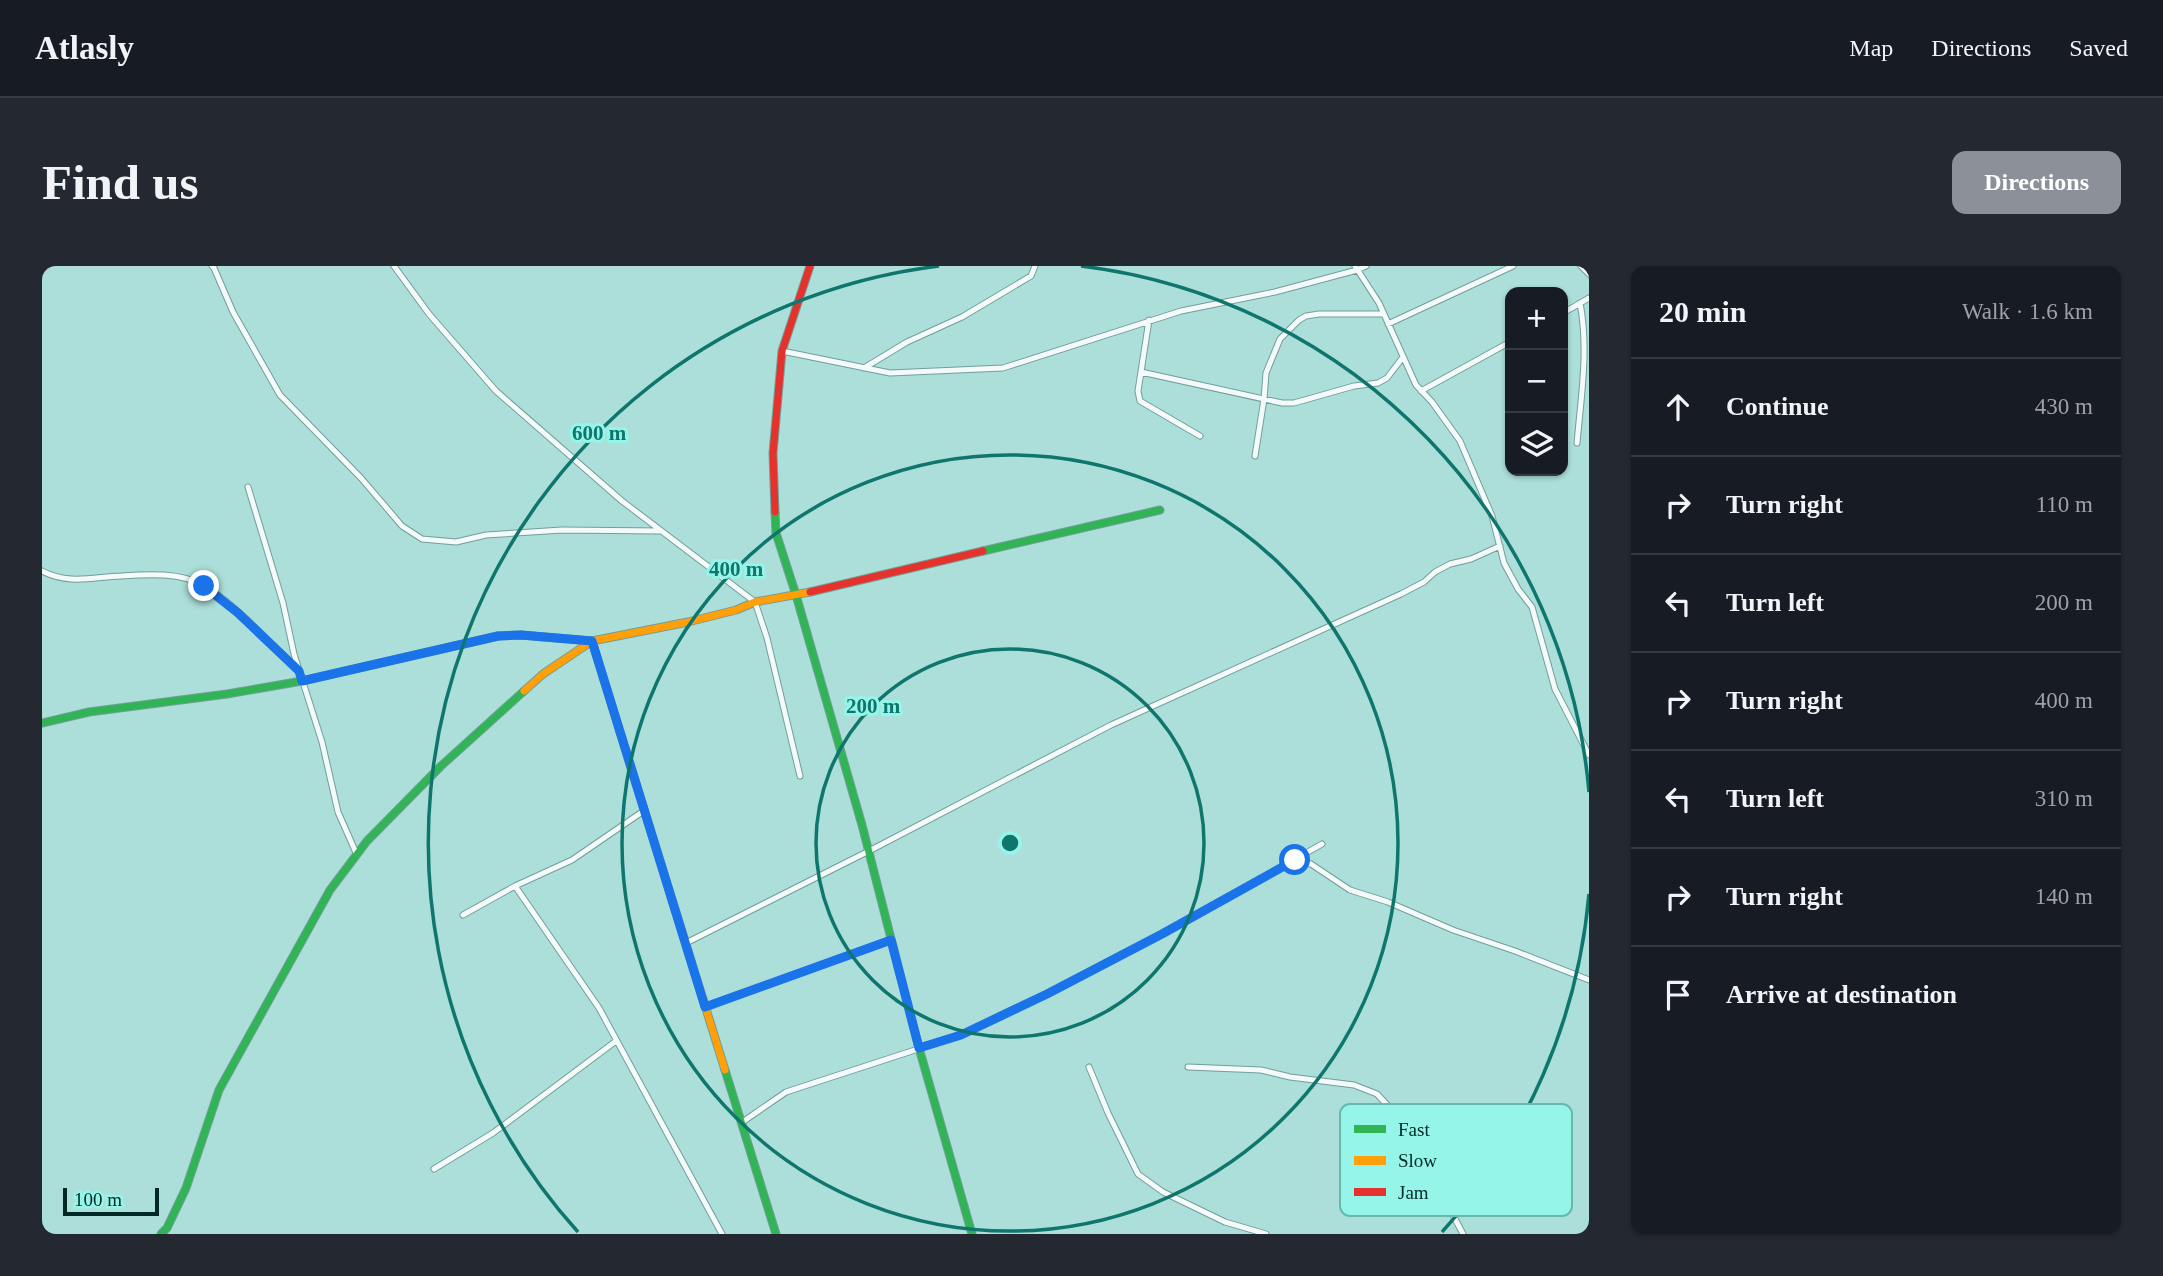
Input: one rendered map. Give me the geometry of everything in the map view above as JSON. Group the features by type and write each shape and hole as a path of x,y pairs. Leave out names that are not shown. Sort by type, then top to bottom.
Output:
{"street":[{"path":"212,266 233,312 280,395 361,478 402,526 422,539 456,542 486,536 562,530 662,531"},
{"path":"394,266 429,314 496,391 622,501 755,602 767,638 800,776"},
{"path":"810,266 782,351 773,453 776,533 869,851 919,1048 972,1234"},
{"path":"864,368 907,342 962,317 1031,276 1034,266"},
{"path":"782,351 890,373 1003,368 1149,320 1224,301 1275,292 1366,266"},
{"path":"1388,324 1513,266"},
{"path":"1581,266 1589,274"},
{"path":"1356,268 1379,303 1416,385 1460,441 1487,502 1509,574 1532,607 1555,689 1589,755"},
{"path":"1568,310 1589,298"},
{"path":"1577,443 1585,341 1580,303"},
{"path":"1255,456 1266,373 1280,339 1298,320 1319,314 1383,314"},
{"path":"1149,320 1138,397 1140,401 1200,436"},
{"path":"1421,391 1505,345"},
{"path":"1141,372 1282,403 1294,403 1354,386 1378,383 1387,378 1403,357"},
{"path":"248,487 284,603 299,671 322,742 338,812 357,855"},
{"path":"42,723 89,712 302,681 498,636 521,635 592,641 688,622 736,610 755,602 796,595 1160,510"},
{"path":"686,943 1111,725 1401,594 1450,564 1471,559 1500,546"},
{"path":"42,571 80,581 156,574 182,578 204,586 238,613 299,671"},
{"path":"592,641 776,1234"},
{"path":"161,1234 167,1228 186,1188 219,1090 330,890 367,841 441,766 544,674 592,641"},
{"path":"463,915 515,886 572,860 645,810"},
{"path":"741,1123 786,1092 961,1035 1047,994 1162,934 1322,844"},
{"path":"1295,860 1311,864 1350,890 1388,902 1453,930 1589,980"},
{"path":"515,886 598,1008 722,1234"},
{"path":"705,1007 891,940"},
{"path":"434,1169 493,1133 616,1041"},
{"path":"1089,1067 1138,1174 1163,1192 1225,1222 1266,1234"},
{"path":"1188,1067 1261,1070 1290,1077 1354,1085 1377,1094 1386,1104"},
{"path":"1453,1216 1463,1234"}],"traffic: fast":[{"path":"983,551 1160,510"},
{"path":"775,512 776,533 862,825 919,1048 972,1234"},
{"path":"42,723 89,712 302,681 498,636 521,635 592,641 620,732"},
{"path":"161,1234 167,1228 186,1188 219,1090 330,890 367,841 441,766 524,691"},
{"path":"725,1070 776,1234"}],"traffic: slow":[{"path":"524,691 543,674 592,641 688,622 736,610 755,602 810,592"},
{"path":"620,732 725,1070"}],"traffic: jam":[{"path":"775,512 773,453 782,351 810,266"},
{"path":"810,592 983,551"}],"route":[{"path":"204,586 238,613 299,671 302,681 498,636 521,635 592,641 705,1007 891,940 919,1048 961,1035 1047,994 1295,860"}]}
